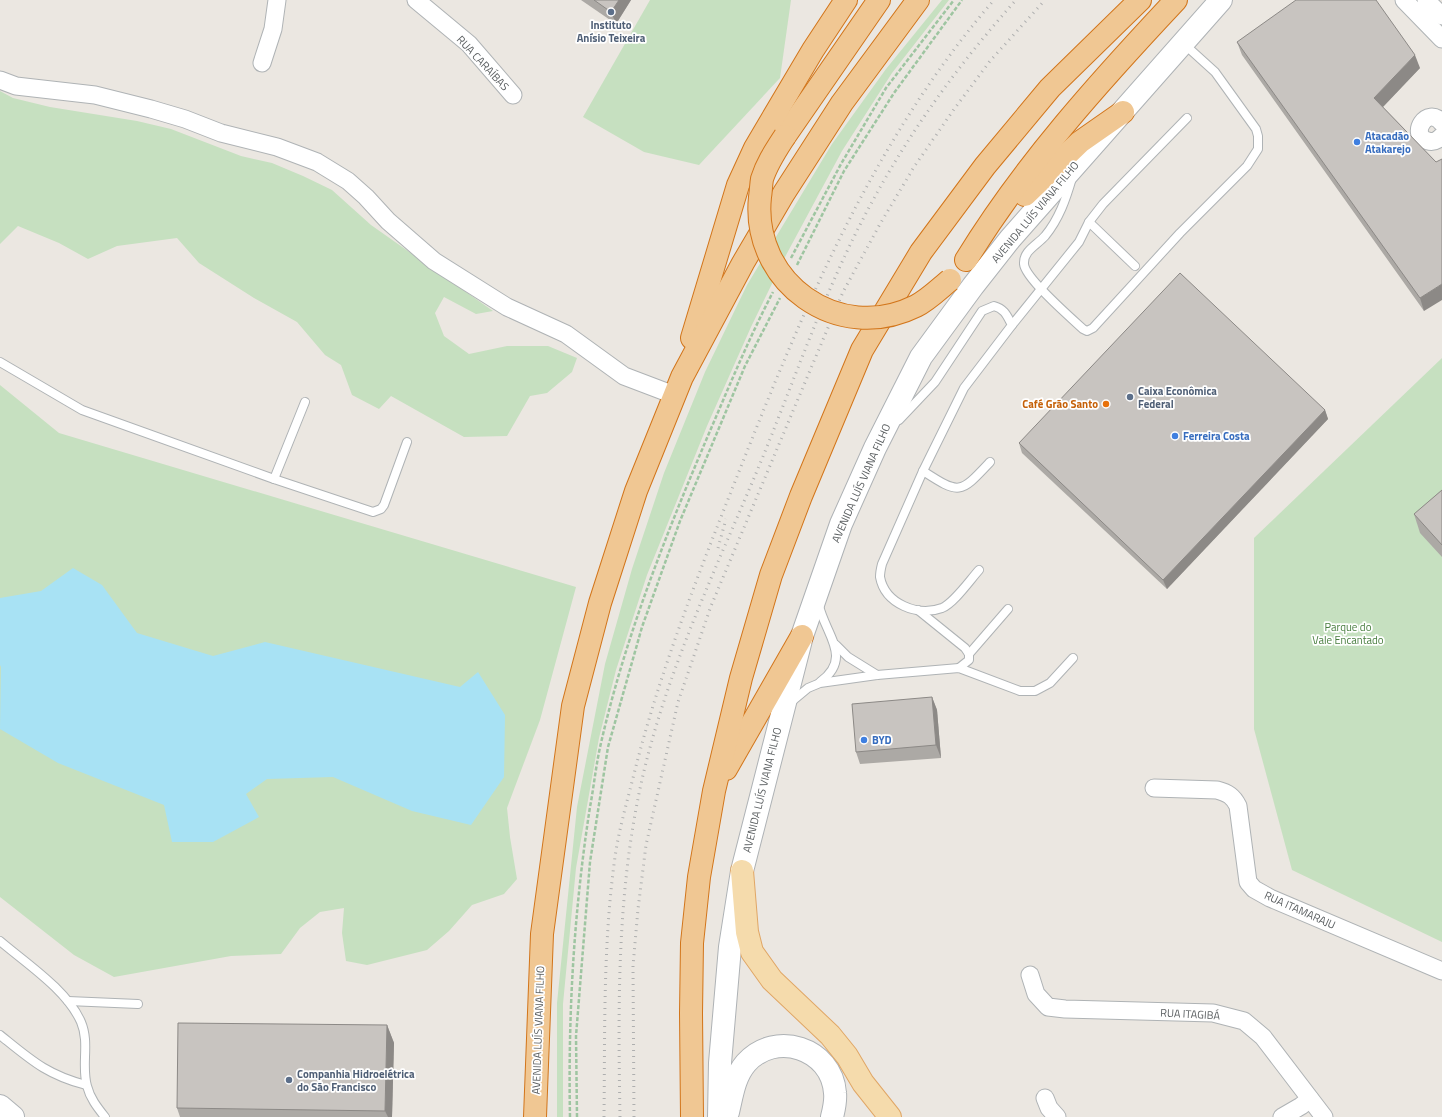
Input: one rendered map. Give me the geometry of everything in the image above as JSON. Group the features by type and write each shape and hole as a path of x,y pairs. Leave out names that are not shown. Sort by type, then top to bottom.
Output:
{"highway":[{"path":"678,386 738,185 754,148 813,50 846,0"},
{"path":"879,0 771,156 762,180 759,220 763,243 774,266 794,289 813,304 836,314 868,317 892,315 917,306 950,280 966,260 1054,166 1080,142 1123,112"},
{"name":"AVENIDA LUÍS VIANA FILHO","path":"534,1114 542,934 573,706 600,603 636,491 678,386 743,264 784,193 842,103 918,0"},
{"path":"692,1117 690,1013 692,943 699,877 714,791 741,678 771,575 801,496 862,350 921,252 985,166 1050,88 1140,0"},
{"path":"966,260 994,216 1073,114 1114,65 1176,0"},
{"path":"714,791 802,636"}],"main road":[{"name":"AVENIDA LUÍS VIANA FILHO","path":"720,1117 720,1063 728,970 742,871 781,712 802,636 841,524 875,448 921,358 972,286 1078,160 1123,112 1221,0"},
{"path":"742,871 747,932 752,952 777,985 830,1036 847,1056 863,1083 890,1117"},
{"path":"726,1117 736,1079 745,1064 755,1055 767,1048 785,1045 801,1048 824,1065 831,1078 835,1092 832,1117"},
{"path":"0,1106 13,1117"}],"street":[{"path":"262,63 273,29 277,0"},
{"name":"RUA CARAÍBAS","path":"416,0 470,44 513,95"},
{"path":"1404,0 1442,39"},
{"path":"1426,0 1442,16"},
{"path":"0,80 16,86 95,95 151,109 185,119 228,135 277,147 316,162 352,185 366,197 388,221 434,261 507,307 566,334 624,376 678,386"},
{"path":"1441,119 1431,117 1424,120 1421,123 1419,131 1423,138 1430,142 1438,140 1442,136"},
{"name":"RUA ITAMARAJU","path":"1154,788 1217,790 1227,792 1234,798 1238,806 1248,882 1254,889 1270,898 1442,971"},
{"name":"RUA ITAGIBÁ","path":"1030,975 1036,994 1048,1007 1213,1013 1244,1021 1263,1037 1324,1117"},
{"path":"1045,1098 1049,1108 1057,1117"},
{"path":"1282,1117 1310,1099"}],"lane":[{"path":"1078,160 1061,211 1045,235 1026,254 1024,259 1026,271 1083,330 1087,331 1093,328 1180,233 1247,166 1258,149 1258,136 1256,129 1215,72 1183,43"},
{"path":"979,570 950,602 942,608 918,610 905,608 894,600 880,577 882,564 923,471 964,388 1012,325 1079,242 1089,222 1111,195 1187,118"},
{"path":"1089,222 1135,266"},
{"path":"875,448 911,406 935,382 982,311 994,306 1001,308 1006,313 1012,325"},
{"path":"0,362 82,410 274,479 373,512 377,511 384,504 407,442"},
{"path":"274,479 305,402"},
{"path":"923,471 948,487 961,488 974,479 990,462"},
{"path":"816,595 821,614 834,642 837,658 834,668 829,676 820,683"},
{"path":"969,654 1008,609"},
{"path":"918,610 965,648 969,654 969,660 959,668"},
{"path":"834,642 848,658 877,675"},
{"path":"781,712 808,688 820,683 877,675 959,668 1020,691 1035,691 1050,683 1073,658"},
{"path":"0,941 68,1001 81,1023 85,1036 86,1085 94,1104 105,1117"},
{"path":"68,1001 138,1004"},
{"path":"0,1035 50,1073 64,1079 86,1085"}],"path":[{"path":"788,263 841,164 886,88 954,0"},
{"path":"795,269 844,171 894,93 962,0"},
{"path":"570,1117 569,1021 579,884 601,744 635,622 672,520 755,326 773,291"},
{"path":"577,1117 576,1036 590,862 608,747 642,627 680,521 745,366 781,296"}],"green space":[{"path":"650,0 791,0 780,78 699,165 644,152 583,117"},
{"path":"942,0 949,0 892,73 842,151 785,257 751,327 707,426 647,575 616,670 599,738 576,868 563,1004 563,1117 557,1117 557,1003 577,807 605,664 632,569 664,473 705,372 747,285 832,144 886,69"},
{"path":"0,91 13,98 50,107 137,121 171,129 241,156 272,163 332,190 371,225 493,311 476,314 444,297 435,313 444,336 469,354 507,346 548,346 577,358 572,372 547,393 530,396 507,436 464,437 391,396 379,409 352,395 341,365 325,355 297,322 254,298 199,263 177,238 117,246 88,259 59,243 18,226 0,244"},
{"name":"Parque do Vale Encantado","path":"1442,358 1442,942 1292,870 1254,729 1254,538"},
{"path":"0,385 59,433 576,587 540,720 507,808 517,879 504,894 472,905 449,931 427,950 367,965 346,961 342,933 344,908 320,912 300,928 281,954 231,956 114,977 74,955 0,897"}],"water":[{"path":"73,568 102,585 137,633 213,656 265,642 460,687 478,672 505,715 504,777 471,825 412,811 333,777 267,779 246,794 259,817 213,842 172,842 164,805 58,763 0,729 0,598 41,591"}],"building":[{"path":"594,0 619,0 611,12"},
{"name":"Atacadão Atakarejo","path":"1296,0 1376,0 1415,55 1374,98 1436,162 1442,159 1442,284 1420,298 1237,42"},
{"name":"Ferreira Costa","path":"1180,273 1325,410 1163,580 1019,443"},
{"path":"1442,490 1442,545 1414,514"},
{"path":"932,697 936,745 856,752 852,704"},
{"name":"Companhia Hidroelétrica do São Francisco","path":"178,1023 387,1025 385,1111 177,1108"}],"railway":[{"path":"604,1117 608,922 615,857 623,816 643,741 673,644 748,449 805,313 836,246 869,182 907,118 948,58 994,0"},
{"path":"620,1117 619,991 623,908 627,867 641,784 663,703 692,625 757,471 820,312 863,219 896,160 933,104 952,77 1016,0"},
{"path":"634,1117 633,966 646,845 678,702 711,606 843,292 880,224 914,167 952,112 990,61 1045,0"},
{"path":"718,548 726,519"}],"place":[{"name":"Instituto Anísio Teixeira","path":"611,12"},
{"name":"Atacadão Atakarejo","path":"1357,142"},
{"name":"Caixa Econômica Federal","path":"1130,397"},
{"name":"Café Grão Santo","path":"1106,404"},
{"name":"Ferreira Costa","path":"1175,436"},
{"name":"BYD","path":"864,740"},
{"name":"Companhia Hidroelétrica do São Francisco","path":"289,1080"}]}
